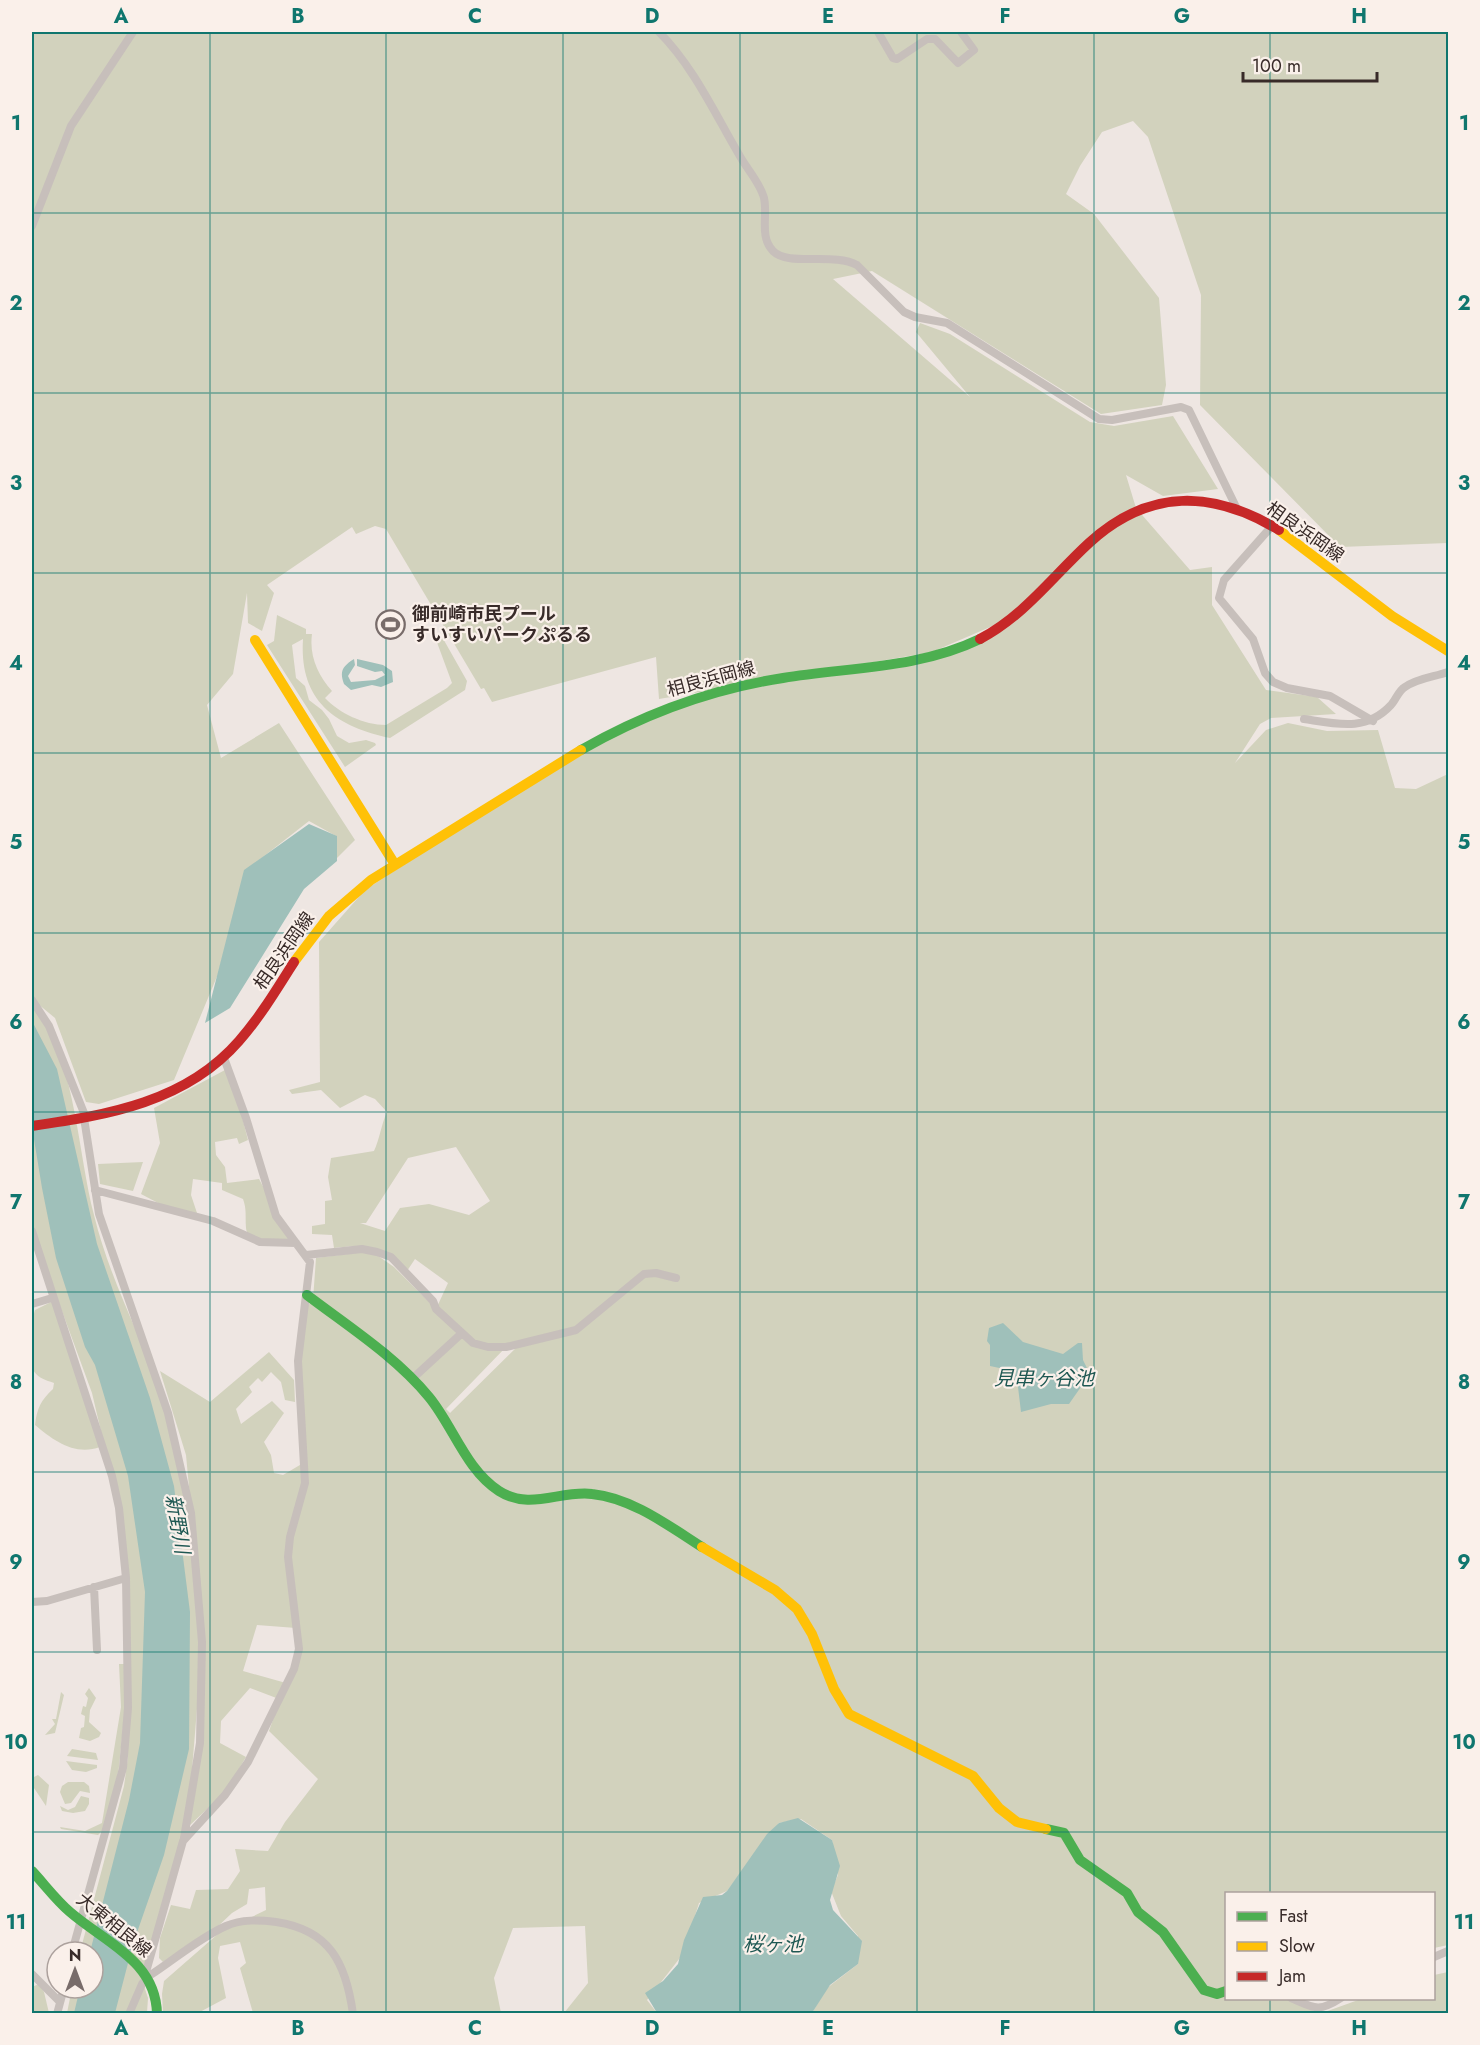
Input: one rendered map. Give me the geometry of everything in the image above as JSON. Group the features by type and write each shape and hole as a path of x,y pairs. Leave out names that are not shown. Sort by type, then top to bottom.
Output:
{"main road":[{"name":"相良浜岡線","path":"32,1126 83,1118 153,1101 191,1083 224,1058 262,1011 322,922 366,882 552,767 640,719 701,696 744,685 904,663 958,649 989,635 1016,618 1087,544 1122,519 1140,511 1176,502 1204,501 1237,509 1272,526 1394,617 1449,651"},
{"path":"255,640 394,863"},
{"path":"307,1295 388,1357 412,1379 445,1418 487,1481 500,1491 533,1502 587,1492 617,1500 771,1589 796,1607 809,1630 836,1698 849,1714 973,1776 999,1808 1017,1822 1064,1833 1080,1860 1126,1893 1138,1912 1163,1932 1204,1990 1217,1994 1225,1992"},
{"name":"大東相良線","path":"32,1871 55,1899 145,1972 155,1990 157,2013"}],"street":[{"path":"32,226 71,126 133,32"},
{"path":"659,32 680,53 764,197 765,231 774,252 785,258 848,260 904,312 915,317 947,323 1099,419 1119,419 1181,407 1189,410 1237,509"},
{"path":"878,32 893,58 897,59 927,39 935,39 958,63 974,50 961,32"},
{"path":"1272,526 1224,580 1219,598 1253,639 1266,673 1274,682 1287,688 1330,696 1373,721"},
{"path":"1304,719 1354,726 1373,721 1392,705 1402,689 1414,682 1449,672"},
{"path":"32,1000 49,1026 83,1118 99,1214 119,1278 168,1413 192,1513 202,1642 200,1743 183,1841 142,1984 129,2013"},
{"path":"183,1841 225,1796 248,1762 294,1668 299,1649 288,1557 290,1537 305,1483 298,1361 300,1328 310,1268 306,1255 276,1216 246,1118 224,1058"},
{"path":"94,1190 213,1221 260,1242 296,1244"},
{"path":"32,1231 112,1476 119,1508 126,1578 128,1708 123,1768 76,1940"},
{"path":"306,1255 362,1249 391,1257 433,1301 436,1309 472,1342 488,1347 506,1347 576,1330 644,1274 657,1273 676,1278"},
{"path":"32,1304 52,1298"},
{"path":"412,1379 462,1333"},
{"path":"32,1602 47,1601 126,1578"},
{"path":"94,1587 97,1650"},
{"path":"145,1972 225,1927 243,1920 291,1924 313,1933 341,1962 349,1985 353,2013"},
{"path":"1435,1958 1449,1951"},
{"path":"32,1974 60,2002 57,2013"},
{"path":"1295,2000 1315,2009 1325,2008 1338,2000"}],"green space":[{"path":"32,32 1448,32 1448,543 1340,547 1200,405 1201,295 1148,137 1133,121 1102,132 1080,166 1066,194 1094,214 1159,298 1166,385 1162,405 1101,414 872,271 833,279 970,397 916,332 920,323 950,334 1090,422 1114,426 1173,416 1218,489 1163,496 1126,475 1136,508 1190,570 1212,567 1212,605 1266,690 1317,697 1336,714 1271,718 1260,724 1235,763 1266,730 1288,723 1327,731 1378,730 1395,788 1416,789 1448,774 1448,1945 1435,1948 1435,1892 1225,1892 1225,2000 1290,2000 1319,2013 812,2013 827,1988 858,1964 858,1936 841,1916 831,1891 838,1875 832,1840 801,1819 779,1823 727,1891 699,1903 683,1954 647,2000 657,2013 564,2013 588,1983 585,1926 513,1928 494,1978 501,2013 253,2013 240,1968 246,1963 240,1942 220,1946 218,1958 226,1998 198,2013 163,2013 164,1981 219,1933 266,1910 265,1887 249,1889 247,1904 232,1913 214,1930 163,1962 159,1958 160,1938 171,1905 190,1909 196,1890 228,1889 240,1871 235,1849 268,1851 285,1822 318,1779 269,1731 283,1691 279,1699 250,1688 221,1721 220,1743 246,1757 226,1791 188,1827 199,1749 200,1672 191,1782 182,1838 141,1977 148,1998 147,2013 67,2013 70,2000 105,2000 105,1940 83,1940 124,1786 128,1757 128,1667 119,1508 92,1393 32,1229 32,1004 47,1026 58,1050 73,1105 88,1189 100,1238 167,1408 191,1508 186,1455 160,1371 210,1402 269,1352 294,1380 295,1402 285,1400 281,1382 271,1372 262,1382 258,1378 249,1387 252,1392 236,1409 241,1424 272,1401 284,1413 264,1442 271,1455 274,1473 283,1475 305,1462 300,1369 305,1308 313,1300 316,1258 371,1251 394,1267 436,1309 448,1283 415,1259 407,1271 381,1253 356,1247 334,1248 332,1235 312,1234 312,1226 325,1224 325,1201 332,1200 328,1177 331,1158 374,1151 387,1112 375,1099 365,1095 340,1108 321,1090 292,1094 289,1090 320,1082 319,942 365,890 532,782 649,715 753,683 659,699 656,657 492,702 484,688 481,689 386,529 375,526 356,534 352,527 267,585 274,593 262,631 248,623 247,593 233,674 207,705 221,758 279,723 355,840 337,858 336,836 309,821 245,871 218,974 174,1080 99,1104 86,1102 55,1018 32,999","holes":["1004,621 985,635 959,647 897,663 775,679 932,652","456,1147 490,1201 469,1215 429,1204 400,1208 385,1231 360,1223 366,1223 408,1158","519,1345 450,1413 446,1409 506,1347","257,1625 296,1628 299,1649 286,1683 243,1671"]},
{"path":"277,615 306,629 306,634 312,634 313,657 332,691 325,698 345,713 361,720 386,725 452,683 435,637 441,635 467,681 465,690 390,738 370,733 337,718 324,707 314,694 307,679 303,661 303,639 292,645 296,678 305,686 309,700 329,719 337,736 349,743 366,740 376,745 345,767 267,645 274,641"},
{"path":"225,1070 238,1101 248,1140 239,1144 237,1138 215,1142 216,1155 225,1167 227,1183 259,1179 290,1237 289,1242 264,1241 252,1237 246,1228 243,1199 222,1190 222,1183 193,1179 191,1195 197,1213 179,1214 141,1194 160,1143 154,1108"},
{"path":"143,1162 133,1191 100,1184 98,1164"},
{"path":"53,1301 100,1447 82,1450 73,1448 57,1441 35,1425 40,1405 53,1389 54,1383 38,1376 33,1370 31,1348 33,1322 35,1310"},
{"path":"119,1664 125,1664 127,1687 119,1767 107,1826 98,1835 61,1829 60,1827 85,1831 102,1823 121,1707"},
{"path":"89,1688 96,1698 90,1710 89,1722 101,1733 99,1737 90,1741 79,1738 81,1728 84,1727 85,1716 81,1714 88,1698 85,1694"},
{"path":"61,1692 64,1695 55,1733 45,1735 55,1724 52,1719 56,1719"},
{"path":"72,1749 96,1753 98,1760 67,1756"},
{"path":"66,1761 97,1765 97,1768 86,1772 72,1770"},
{"path":"38,1775 49,1785 46,1806 32,1785 32,1778"},
{"path":"68,1782 84,1782 89,1786 90,1793 80,1791 71,1803 65,1804 60,1792 62,1786"},
{"path":"81,1796 89,1798 85,1811 73,1813 62,1811 60,1806 68,1810 75,1807"},
{"path":"1448,1972 1448,2013 1322,2013 1358,2000 1435,2000 1435,1975"},
{"path":"39,1984 44,1992 49,2013 32,2014 32,1987"}],"water":[{"path":"354,659 355,665 348,676 351,682 375,680 385,675 382,671 375,672 357,666 357,659 383,665 392,671 393,682 381,687 372,685 351,690 344,684 342,672"},
{"path":"309,824 337,836 337,861 304,889 230,1008 205,1023 244,870"},
{"name":"新野川","path":"32,1021 57,1069 97,1244 150,1398 174,1486 190,1612 189,1749 164,1855 133,1944 115,2013 74,2013 77,2000 105,2000 105,1940 93,1940 129,1800 140,1743 145,1592 128,1476 95,1365 85,1347 56,1258 32,1127"},
{"name":"見串ヶ谷池","path":"1003,1323 1023,1342 1063,1354 1078,1343 1082,1343 1083,1360 1090,1374 1069,1404 1051,1404 1021,1412 1018,1387 1009,1370 990,1366 990,1345 987,1341 989,1328"},
{"name":"桜ヶ池","path":"798,1818 832,1840 840,1866 830,1900 833,1910 862,1941 858,1964 830,1985 812,2013 657,2013 645,1993 663,1981 678,1964 684,1940 703,1897 722,1895 727,1891 767,1834 779,1823"}],"traffic: fast":[{"path":"581,750 654,714 704,696 783,678 908,662 956,649 980,639"},
{"path":"307,1295 371,1343 416,1382 438,1409 478,1472 499,1491 511,1497 534,1500 580,1494 607,1497 650,1514 702,1547"},
{"path":"1046,1829 1064,1833 1080,1860 1127,1893 1138,1912 1163,1932 1204,1990 1217,1994 1225,1991"},
{"path":"32,1871 70,1912 127,1955 139,1967 148,1980 157,2014"}],"traffic: slow":[{"path":"1279,530 1392,616 1448,651"},
{"path":"255,640 394,863"},
{"path":"294,962 329,916 371,880 581,750"},
{"path":"702,1547 775,1590 797,1609 812,1634 834,1689 849,1714 973,1776 999,1808 1017,1822 1046,1829"}],"traffic: jam":[{"path":"980,639 1025,607 1089,543 1112,525 1135,512 1158,504 1182,501 1206,502 1230,507 1279,530"},
{"path":"32,1126 117,1110 170,1092 195,1078 218,1062 239,1041 261,1013 294,962"}],"place":[{"name":"御前崎市民プール すいすいパークぷるる","path":"391,624"}]}
